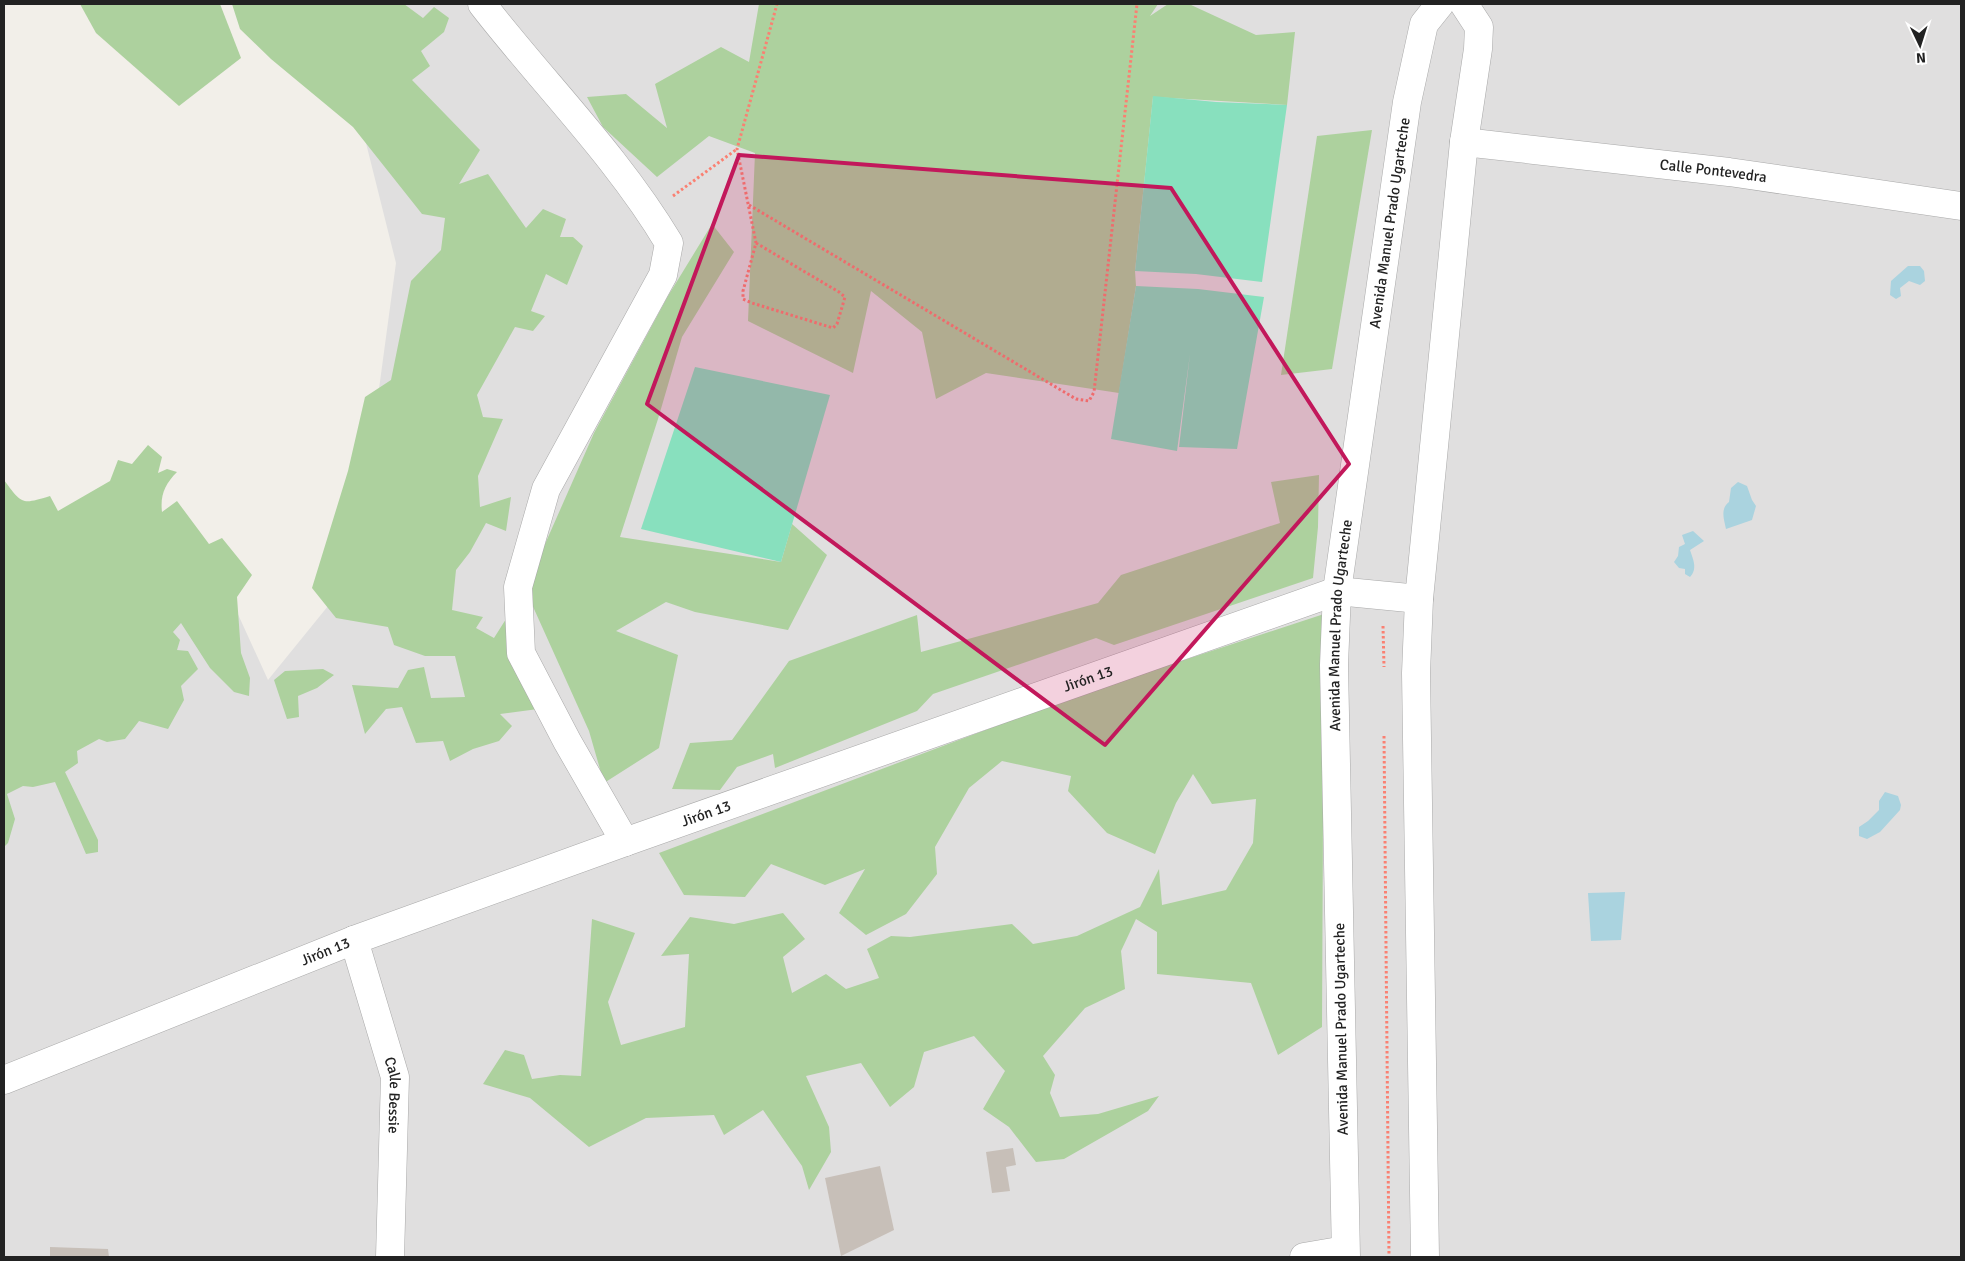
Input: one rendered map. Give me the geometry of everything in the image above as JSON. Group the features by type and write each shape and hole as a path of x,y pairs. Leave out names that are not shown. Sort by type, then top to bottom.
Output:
{"street":[{"path":"482,4 519,52 615,163 650,212 669,243 663,275 546,489 518,587 521,653 567,741 625,842"},
{"name":"Avenida Manuel Prado Ugarteche","path":"1346,1254 1334,665 1337,591 1407,102 1424,24 1440,4"},
{"path":"1425,1257 1416,673 1418,599 1464,142 1478,49 1479,27 1464,4"},
{"name":"Calle Pontevedra","path":"1464,142 1729,172 1961,206"},
{"name":"Jirón 13","path":"4,1080 354,940 625,842 1337,591 1418,599"},
{"name":"Calle Bessie","path":"354,940 395,1077 390,1257"},
{"path":"1304,1257 1346,1254"}],"path":[{"path":"756,243 845,297 837,324 833,328 752,304 743,299 743,291 756,243 737,149 777,4"},
{"path":"749,205 1076,399 1088,401 1094,392 1137,4"},
{"path":"650,212 737,149"},
{"path":"1383,596 1384,674"},
{"path":"1384,734 1389,1257"}],"highlighted area":[{"path":"739,155 1171,188 1349,464 1105,745 647,404"}],"shaded area":[{"path":"252,4 1961,4 1961,1257 4,1257 4,513 210,553 268,680 354,574 396,263 362,127"}],"green space":[{"path":"80,4 220,4 241,58 179,106 96,33"},
{"path":"232,4 404,4 423,18 434,7 449,18 444,32 421,51 430,66 412,80 480,150 459,184 488,174 526,228 543,209 566,219 560,237 573,237 583,246 567,285 546,274 531,311 545,316 533,331 515,327 477,395 483,417 503,419 478,476 480,507 511,497 506,531 486,523 470,552 456,570 452,610 483,617 476,628 494,638 506,619 538,709 500,714 512,726 499,741 473,749 450,761 443,741 416,743 402,707 386,709 365,734 352,685 398,688 408,670 424,667 431,698 465,697 455,656 425,656 394,645 388,627 336,618 312,588 348,471 365,397 391,380 411,281 441,250 445,218 422,214 353,127 271,59 240,29"},
{"path":"759,4 1158,4 1150,16 1168,4 1189,4 1256,35 1295,32 1287,105 1153,97 1135,271 1136,286 1119,393 986,373 936,399 922,332 871,291 853,373 748,321 755,153 709,136 657,177 603,127 587,97 626,94 667,128 655,84 721,47 749,62"},
{"path":"1153,96 1216,102 1287,105 1262,282 1196,274 1135,271"},
{"path":"1372,130 1332,369 1281,375 1317,136"},
{"path":"712,224 734,252 682,337 620,537 781,562 792,524 827,555 788,630 695,612 666,602 616,631 678,655 659,748 604,783 589,731 530,600 534,569 594,433 668,296"},
{"path":"1136,286 1198,289 1264,297 1237,449 1179,447 1190,354 1177,451 1111,439"},
{"path":"695,367 830,395 781,562 641,529"},
{"path":"148,445 162,457 158,473 167,469 177,472 164,490 162,512 177,501 209,544 222,538 252,575 237,597 241,653 250,678 249,696 234,692 210,668 181,623 173,632 180,640 177,650 188,651 198,669 181,686 184,700 168,729 139,721 125,739 107,742 99,739 77,751 78,763 65,772 98,840 98,852 86,854 55,782 33,787 23,786 7,794 15,819 8,843 4,847 4,480 15,494 23,500 33,501 50,496 58,511 110,481 118,460 132,464"},
{"path":"1319,475 1318,527 1313,578 1114,645 1096,638 933,694 917,711 775,768 773,754 737,767 720,790 672,789 690,743 732,740 789,661 917,615 921,652 1098,603 1121,575 1280,523 1271,482"},
{"path":"1324,614 1322,1027 1278,1055 1251,983 1157,974 1157,932 1136,919 1121,951 1125,989 1085,1008 1043,1056 1055,1075 1050,1093 1060,1117 1098,1114 1159,1096 1148,1111 1064,1159 1036,1162 1009,1127 983,1109 1005,1071 974,1036 924,1052 914,1087 890,1107 861,1063 806,1076 829,1127 831,1152 809,1190 802,1166 763,1110 724,1135 714,1115 646,1118 589,1147 530,1098 483,1084 505,1050 524,1055 532,1079 560,1075 581,1076 592,919 635,933 608,1002 621,1045 685,1027 689,954 661,956 690,917 734,924 783,913 805,939 783,957 792,993 826,974 846,989 879,978 867,949 891,936 910,937 1012,924 1033,944 1077,936 1140,907 1159,869 1162,905 1226,890 1253,843 1256,799 1212,804 1193,774 1176,803 1155,854 1107,833 1068,791 1071,776 1002,761 969,788 935,847 937,874 906,914 866,935 839,913 865,869 825,885 771,864 745,897 684,895 659,853 1078,695"},
{"path":"323,669 334,675 317,688 298,696 299,717 287,719 274,680 285,671"}],"water":[{"path":"1908,266 1920,266 1924,271 1925,281 1920,285 1909,281 1900,288 1901,296 1896,299 1890,295 1891,281"},
{"path":"1738,482 1747,486 1756,506 1752,520 1726,529 1724,508 1729,502 1731,488"},
{"path":"1693,531 1704,541 1690,550 1694,571 1690,577 1685,574 1685,569 1679,568 1674,562 1678,556 1679,547 1685,544 1682,535"},
{"path":"1885,792 1898,796 1901,805 1900,810 1880,832 1867,839 1859,836 1859,827 1879,810 1879,801"},
{"path":"1625,892 1621,940 1591,941 1588,893"}],"building":[{"path":"1013,1148 1016,1165 1006,1167 1010,1191 992,1193 986,1152"},
{"path":"880,1166 894,1230 841,1256 825,1178"},
{"path":"50,1247 108,1249 109,1257 50,1257"}]}
